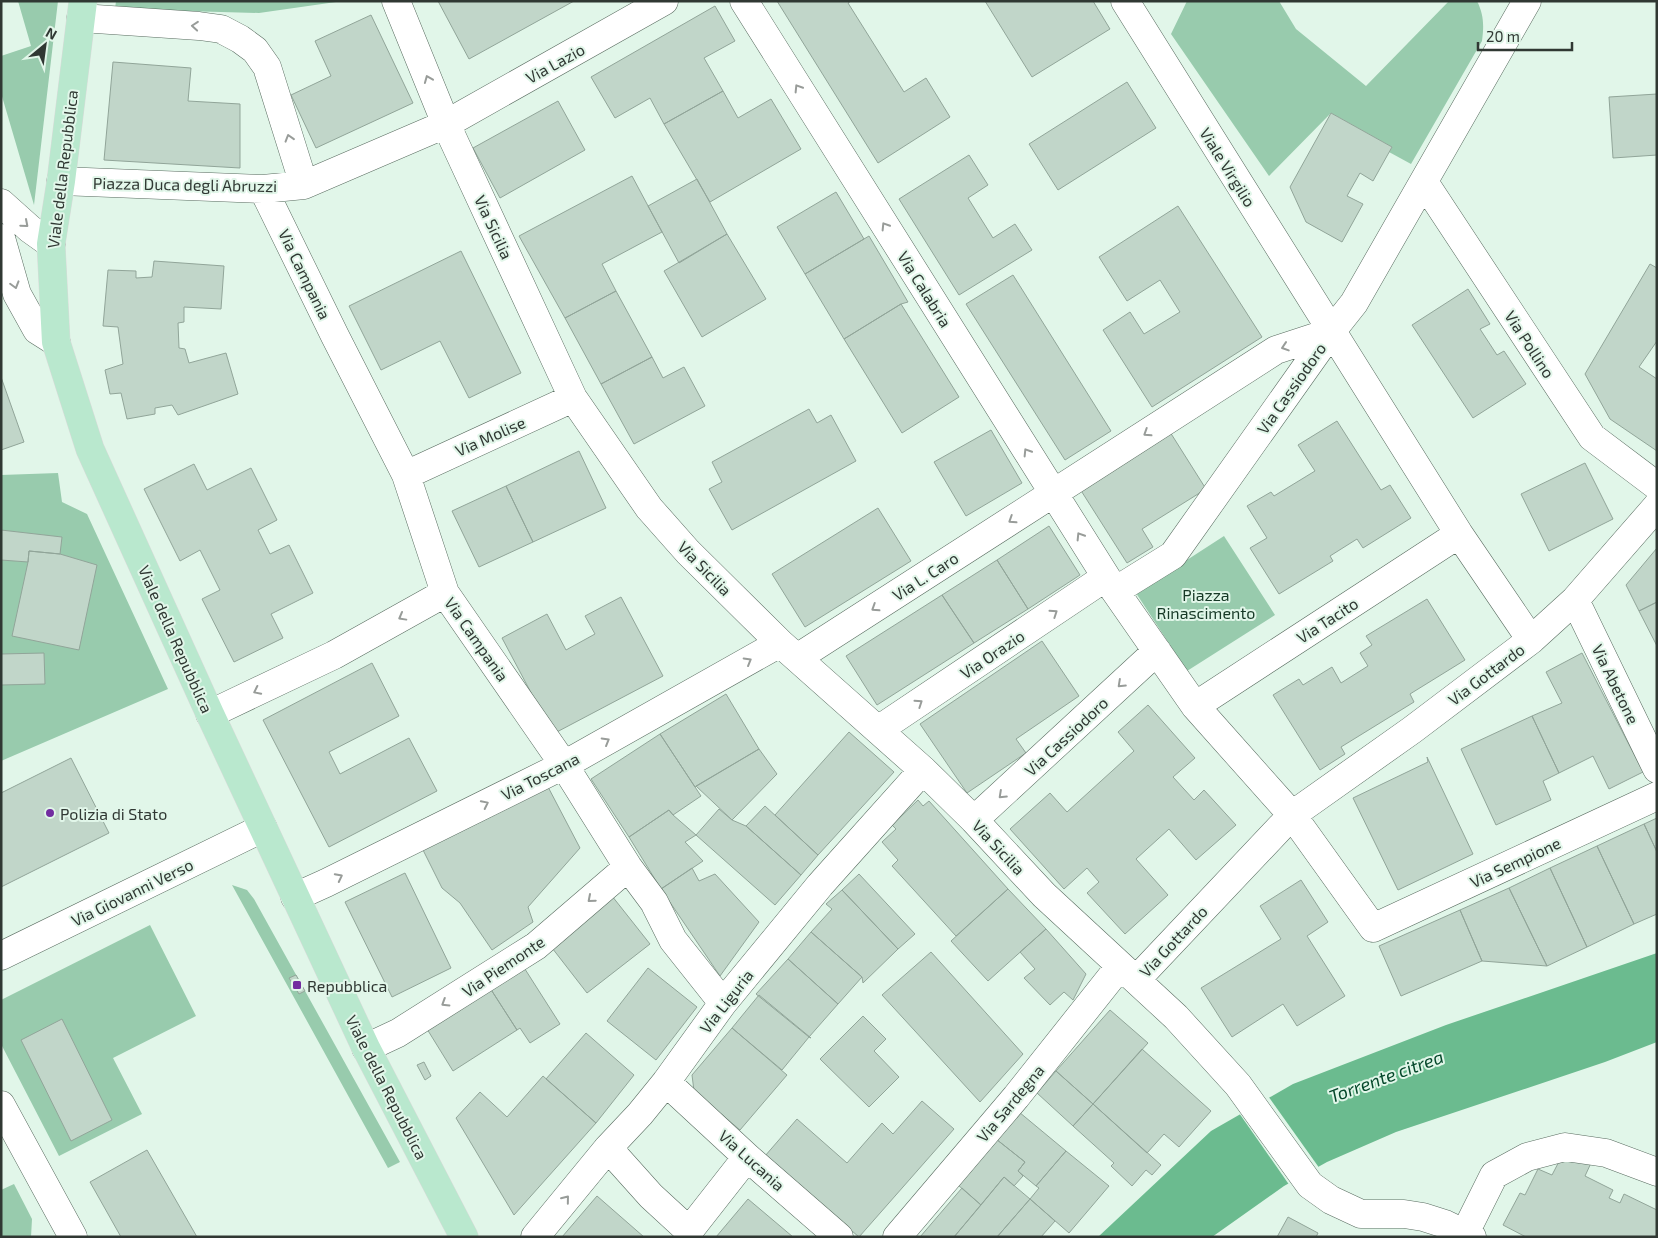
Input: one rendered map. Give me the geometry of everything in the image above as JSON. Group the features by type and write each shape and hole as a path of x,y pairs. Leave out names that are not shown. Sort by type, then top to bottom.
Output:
{"main road":[{"name":"Viale della Repubblica","path":"82,10 61,181 51,244 56,342 90,449 210,714 366,1048 464,1237"}],"street":[{"name":"Via Sicilia","path":"396,1 446,124 574,398 649,508 688,552 788,650 923,770 974,820 1044,895 1176,1017 1238,1085 1310,1186 1331,1200 1361,1226"},
{"name":"Via Lazio","path":"446,124 664,1"},
{"name":"Via Calabria","path":"744,1 1110,584"},
{"name":"Viale Virgilio","path":"1126,1 1331,332 1459,534 1531,640"},
{"path":"1331,332 1354,303 1516,18 1510,3"},
{"path":"82,10 221,29 255,50 267,67 304,185"},
{"name":"Piazza Duca degli Abruzzi","path":"61,181 263,188 304,185 446,124"},
{"name":"Via Pollino","path":"1424,182 1592,437 1657,486"},
{"name":"Via Campania","path":"263,188 335,336 406,474 445,594 564,765 628,867 654,902 673,940 723,1003"},
{"path":"1,203 30,229 51,244"},
{"path":"1,238 17,294 37,330 56,342"},
{"name":"Via Cassiodoro","path":"1053,493 1276,350 1331,332"},
{"name":"Via Cassiodoro","path":"1110,584 1173,555 1331,332"},
{"name":"Via Molise","path":"406,474 574,398"},
{"name":"Via L. Caro","path":"788,650 1053,493"},
{"name":"Via Gottardo","path":"1128,973 1292,815 1412,730 1531,640 1575,600 1657,506"},
{"name":"Via Tacito","path":"1195,706 1459,534"},
{"path":"1110,584 1195,706 1292,815"},
{"name":"Via Orazio","path":"878,730 1110,584"},
{"path":"210,714 334,655 445,594"},
{"name":"Via Abetone","path":"1575,600 1657,769"},
{"name":"Via Toscana","path":"295,897 326,884 564,765 788,650"},
{"name":"Via Cassiodoro","path":"974,820 1157,651"},
{"name":"Via Liguria","path":"535,1237 608,1148 640,1114 666,1082 723,1003 820,885 923,770"},
{"name":"Via Sempione","path":"1292,815 1373,928 1657,796"},
{"name":"Via Giovanni Verso","path":"1,956 264,828"},
{"name":"Via Piemonte","path":"366,1048 398,1033 536,946 628,867"},
{"name":"Via Sardegna","path":"897,1237 1016,1097 1128,973"},
{"name":"Via Lucania","path":"666,1082 747,1157 839,1237"},
{"path":"1,1105 73,1237"},
{"path":"1361,1226 1404,1214 1423,1217 1445,1224 1468,1235 1494,1175 1527,1157 1566,1147 1606,1154 1657,1172"},
{"path":"608,1148 651,1196 689,1234 747,1157"}],"green space":[{"path":"18,1 58,1 34,205 1,93 1,56 31,46"},
{"path":"116,1 343,1 259,13 115,9"},
{"path":"1187,1 1279,1 1296,29 1366,86 1449,1 1477,1 1483,21 1482,41 1411,164 1389,152 1392,147 1331,113 1269,176 1171,34"},
{"path":"58,473 62,502 87,514 168,689 1,761 1,475"},
{"name":"Piazza Rinascimento","path":"1224,536 1275,615 1187,671 1136,593"},
{"path":"232,885 247,890 254,899 400,1162 388,1168"},
{"path":"150,925 196,1016 113,1058 142,1114 59,1156 1,1044 1,1000"},
{"path":"14,1184 32,1219 31,1237 1,1237 1,1190"}],"water":[{"name":"Torrente citrea","path":"1657,953 1657,1042 1605,1062 1396,1132 1327,1162 1284,1186 1212,1237 1098,1237 1211,1131 1293,1084 1446,1025"}],"pier":[{"path":"1268,1096 1320,1169 1290,1186 1239,1113"}],"building":[{"path":"438,1 574,1 469,59"},
{"path":"777,1 851,1 848,3 904,92 926,78 950,117 878,163"},
{"path":"985,1 1093,1 1110,29 1032,77"},
{"path":"715,6 735,41 704,58 723,91 664,124 650,98 615,118 591,77"},
{"path":"371,15 413,103 316,148 291,95 331,76 315,41"},
{"path":"113,62 191,68 188,101 240,104 240,168 104,160"},
{"path":"1127,82 1156,128 1058,190 1029,144"},
{"path":"723,91 738,118 771,99 801,149 710,202 664,124"},
{"path":"1657,94 1657,155 1613,158 1609,97"},
{"path":"558,101 585,150 500,198 473,148"},
{"path":"1331,113 1392,147 1373,181 1360,173 1347,196 1363,204 1342,242 1306,222 1290,187"},
{"path":"969,155 988,185 968,198 993,238 1015,224 1032,250 959,295 899,199"},
{"path":"632,176 662,232 602,264 616,291 565,318 519,236"},
{"path":"697,179 727,234 679,263 648,206"},
{"path":"836,192 864,239 805,274 777,227"},
{"path":"1178,206 1262,337 1152,407 1103,330 1130,312 1144,334 1180,312 1160,280 1127,301 1099,257"},
{"path":"727,234 766,299 702,337 664,271"},
{"path":"869,236 908,302 901,304 844,339 805,274"},
{"path":"461,251 521,373 469,398 440,341 381,370 349,306"},
{"path":"154,261 224,266 221,309 184,307 184,322 178,323 179,348 185,349 189,363 226,353 238,394 178,415 172,405 155,408 155,414 127,419 121,393 110,394 105,370 123,364 118,327 103,326 108,270 136,271 136,278 152,277"},
{"path":"1650,264 1657,268 1657,341 1639,367 1657,379 1657,451 1610,419 1585,374"},
{"path":"1013,275 1111,431 1065,460 966,304"},
{"path":"1468,289 1490,324 1480,329 1497,355 1504,351 1526,384 1473,418 1412,325"},
{"path":"616,291 652,357 601,384 565,318"},
{"path":"901,304 959,397 902,433 844,339"},
{"path":"652,357 663,378 684,367 705,406 634,444 601,384"},
{"path":"1,377 24,442 1,450"},
{"path":"809,409 817,423 831,415 856,461 732,530 709,489 722,482 712,462"},
{"path":"1337,421 1381,490 1390,485 1411,518 1363,548 1357,539 1330,556 1333,561 1279,594 1250,548 1267,538 1247,506 1271,492 1274,496 1315,471 1298,445"},
{"path":"991,430 1022,483 966,516 934,462"},
{"path":"1170,432 1206,489 1142,529 1153,547 1127,563 1080,489"},
{"path":"579,451 606,508 533,542 506,486"},
{"path":"1585,463 1613,519 1549,551 1521,494"},
{"path":"194,464 207,490 251,468 277,520 258,530 270,554 289,545 313,593 271,614 283,638 234,662 202,599 220,590 200,550 180,561 144,489"},
{"path":"506,486 533,542 479,567 452,511"},
{"path":"878,508 911,561 805,627 772,574"},
{"path":"1049,526 1080,575 1028,609 997,560"},
{"path":"1,530 62,537 60,554 29,551 28,562 1,560"},
{"path":"1657,548 1657,602 1639,611 1626,585"},
{"path":"29,551 60,554 97,565 79,650 12,636"},
{"path":"997,560 1028,609 974,643 942,595"},
{"path":"942,595 974,643 877,705 846,656"},
{"path":"621,597 663,676 553,734 502,638 547,614 566,650 595,634 585,616"},
{"path":"1427,599 1465,660 1410,694 1414,702 1341,747 1345,754 1320,770 1273,695 1299,679 1303,685 1332,667 1341,683 1368,666 1360,653 1372,645 1366,636"},
{"path":"1657,602 1657,646 1639,611"},
{"path":"1042,641 1079,696 1016,739 1026,753 967,793 920,724"},
{"path":"44,653 45,684 1,685 1,654"},
{"path":"1582,653 1643,772 1609,789 1593,756 1559,773 1532,716 1562,703 1546,672"},
{"path":"372,663 399,716 329,752 340,774 409,738 437,791 329,847 263,720"},
{"path":"726,694 759,749 695,787 660,734"},
{"path":"1148,705 1195,758 1173,777 1194,800 1204,790 1236,825 1196,860 1169,829 1136,859 1168,895 1125,934 1087,893 1099,882 1087,868 1064,889 1010,829 1050,793 1067,812 1134,751 1118,732"},
{"path":"1532,716 1559,773 1543,781 1551,800 1496,825 1461,749"},
{"path":"849,732 894,772 818,855 775,815"},
{"path":"660,734 701,796 673,815 669,810 629,837 591,779"},
{"path":"759,749 777,774 732,820 696,786"},
{"path":"1427,757 1473,854 1398,890 1353,798 1428,762"},
{"name":"Polizia di Stato","path":"71,758 109,833 1,887 1,793"},
{"path":"547,785 580,848 528,907 533,922 492,950 460,903 442,888 422,848"},
{"path":"918,800 923,806 929,801 1008,889 956,936 892,866 898,860 882,842 896,829 892,825"},
{"path":"765,806 818,855 801,875 746,826"},
{"path":"719,809 732,820 746,826 801,875 775,905 696,835"},
{"path":"669,810 696,835 685,842 703,861 661,889 629,837"},
{"path":"1657,818 1657,852 1644,824"},
{"path":"1644,824 1657,852 1657,914 1634,924 1597,846"},
{"path":"1597,846 1634,924 1587,947 1550,868"},
{"path":"692,868 699,881 715,874 759,922 720,976 661,889"},
{"path":"1550,868 1587,947 1547,966 1509,888"},
{"path":"405,873 451,968 392,997 345,902"},
{"path":"859,874 915,934 898,949 842,890"},
{"path":"1301,880 1328,922 1307,936 1345,996 1297,1026 1283,1004 1232,1037 1201,988 1281,939 1260,906"},
{"path":"1509,888 1547,966 1482,961 1460,910"},
{"path":"1008,889 1046,929 988,981 951,941"},
{"path":"842,890 898,949 863,983 862,977 811,932 832,909 826,904"},
{"path":"612,896 650,944 587,993 549,944"},
{"path":"1460,910 1482,961 1401,996 1379,946"},
{"path":"1046,929 1086,974 1073,1000 1064,992 1050,1005 1024,978 1035,969 1020,952"},
{"path":"811,932 862,977 838,1004 788,959"},
{"path":"931,952 1023,1054 980,1102 882,995"},
{"path":"788,959 838,1004 809,1037 756,994"},
{"path":"523,966 560,1024 530,1043 520,1028 517,1030 490,988"},
{"path":"648,968 697,1007 656,1060 607,1021"},
{"path":"296,975 305,991 299,994 289,978"},
{"path":"490,988 517,1030 453,1071 427,1029"},
{"path":"759,995 811,1038 809,1037 782,1070 732,1028"},
{"path":"1110,1010 1148,1043 1093,1104 1056,1071"},
{"path":"863,1016 886,1039 874,1051 899,1077 869,1107 820,1059"},
{"path":"62,1019 112,1120 71,1141 21,1040"},
{"path":"732,1028 787,1075 740,1130 694,1091 692,1075"},
{"path":"586,1033 634,1075 596,1123 546,1079"},
{"path":"1142,1049 1211,1111 1179,1147 1164,1134 1147,1153 1093,1104"},
{"path":"424,1062 431,1076 425,1080 417,1065"},
{"path":"1056,1071 1093,1104 1073,1126 1037,1093"},
{"path":"543,1076 596,1123 514,1215 456,1118 480,1092 507,1117"},
{"path":"922,1101 954,1129 859,1237 765,1156 797,1119 847,1163 882,1123 893,1134"},
{"path":"1093,1104 1161,1165 1152,1175 1146,1170 1132,1186 1111,1166 1114,1163 1073,1126"},
{"path":"1019,1112 1066,1151 1036,1186 1018,1171 1025,1162 996,1139"},
{"path":"996,1139 1025,1162 1018,1171 1023,1176 1014,1186 1004,1177 981,1205 958,1185"},
{"path":"147,1150 197,1237 121,1237 90,1182"},
{"path":"1565,1150 1591,1163 1585,1176 1613,1190 1609,1198 1620,1203 1624,1194 1657,1210 1657,1237 1526,1237 1503,1225 1520,1193 1525,1195 1538,1169 1552,1175"},
{"path":"1066,1151 1109,1186 1069,1233 1030,1199 1039,1188 1036,1186"},
{"path":"1004,1177 1030,1199 997,1237 954,1237"},
{"path":"962,1188 981,1205 954,1237 920,1237"},
{"path":"597,1196 644,1237 562,1237"},
{"path":"748,1199 793,1237 716,1237"},
{"path":"1030,1199 1055,1221 1041,1237 997,1237"},
{"path":"1288,1217 1318,1233 1316,1237 1277,1237"}],"place":[{"name":"Polizia di Stato","path":"50,813"},
{"name":"Repubblica","path":"297,985"}]}
